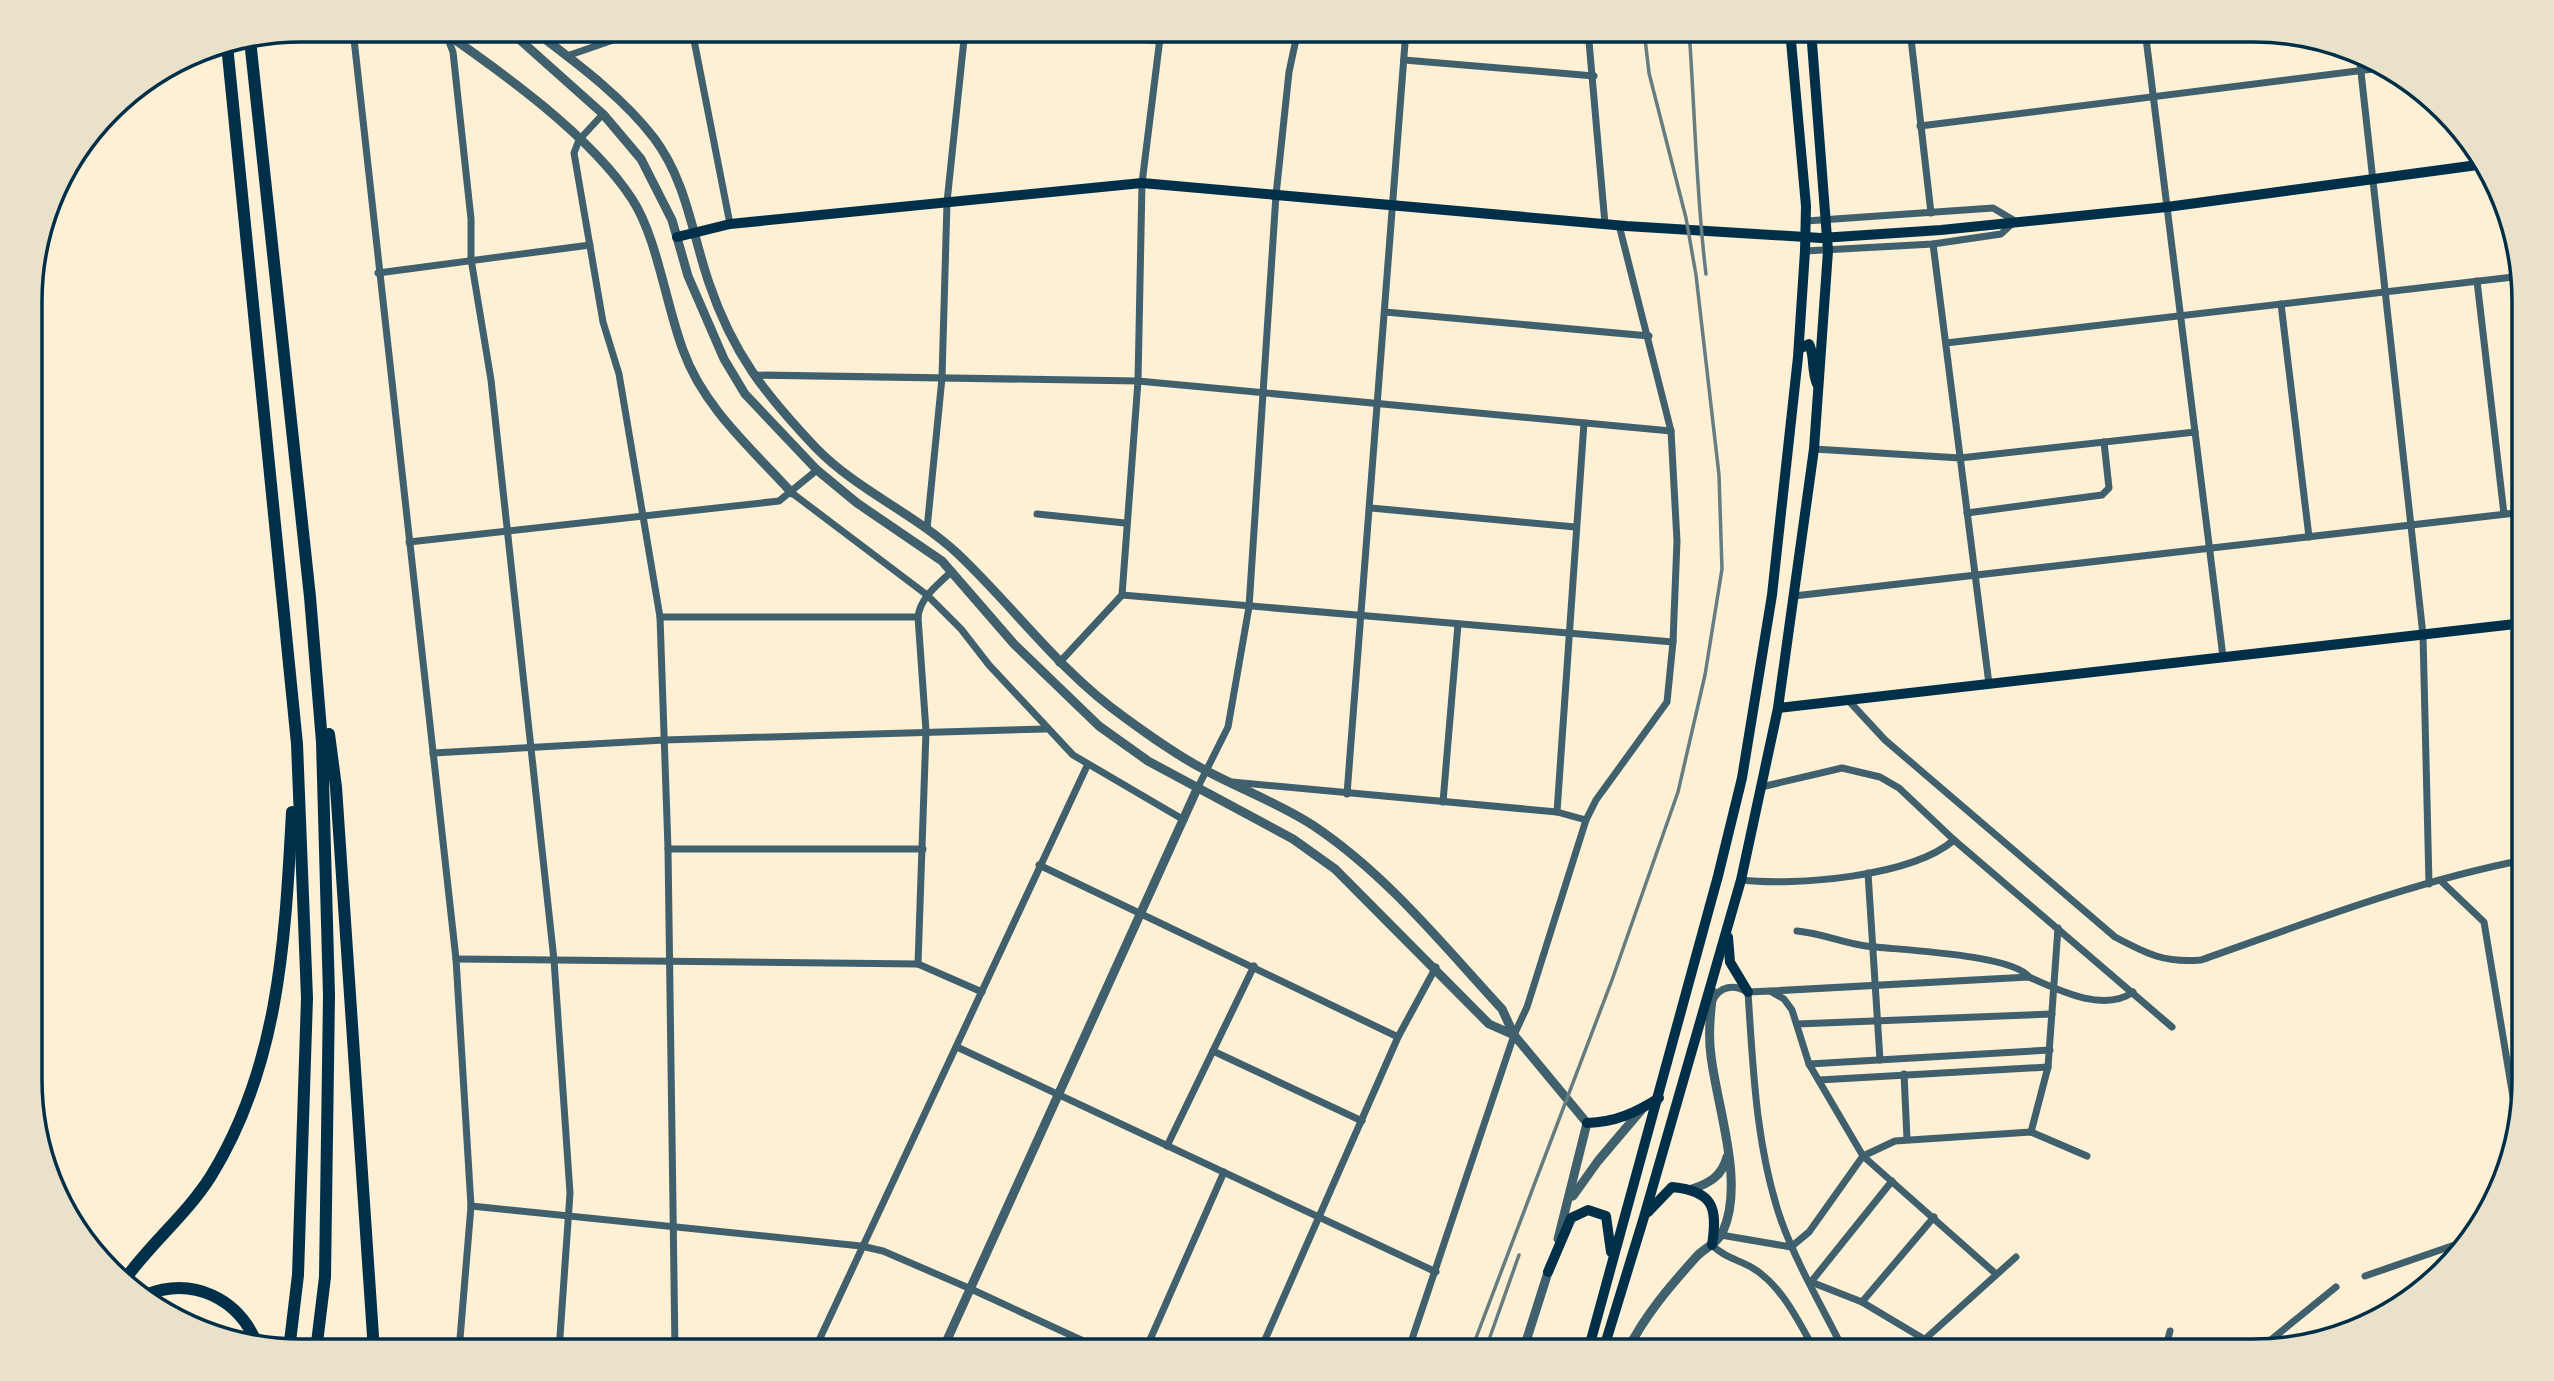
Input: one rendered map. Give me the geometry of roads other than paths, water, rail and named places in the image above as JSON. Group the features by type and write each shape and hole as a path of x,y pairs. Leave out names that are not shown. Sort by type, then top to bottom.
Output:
{"highway":[{"path":"251,47 310,597 322,742 328,995 324,1277 317,1339"},
{"path":"228,53 294,713 307,998 298,1275 290,1338"},
{"path":"310,597 336,787 373,1339"},
{"path":"129,1274 176,1223 211,1176 242,1116 263,1059 277,998 284,948 293,806 294,713"},
{"path":"154,1293 178,1287 209,1293 236,1310 251,1334"}],"main road":[{"path":"1591,1339 1659,1098 1744,766 1780,539 1799,349 1806,221 1791,42"},
{"path":"1607,1339 1741,880 1777,708 1814,449 1828,251 1828,221 1812,42"},
{"path":"677,237 730,224 1142,183 1605,224 1821,238 1941,230 2167,207 2473,165"},
{"path":"1799,349 1809,344 1812,349 1811,366 1818,386"},
{"path":"1777,708 2512,624"},
{"path":"1727,927 1730,962 1748,992"},
{"path":"1587,1123 1612,1122 1659,1098"},
{"path":"1644,1217 1660,1196 1672,1187 1692,1189 1710,1202 1716,1218 1712,1245"},
{"path":"1548,1272 1571,1218 1588,1210 1606,1216 1609,1225 1611,1271"}],"street":[{"path":"355,42 456,959 471,1206 460,1339"},
{"path":"449,42 453,52 471,219 471,259 486,340 505,530 523,656 554,960 570,1214 560,1339"},
{"path":"459,42 598,155 633,200 646,231 683,352 700,388 731,428 792,493 927,595 961,629 1046,729 1087,766 1184,820"},
{"path":"522,42 603,114 641,159 672,220 688,276 724,359 745,394 817,470 857,503 922,545 952,571 1014,644 1098,726 1148,761 1293,839 1335,869 1489,1024 1514,1035"},
{"path":"549,42 616,99 654,138 679,180 709,283 732,340 751,375 820,452 856,483 927,528 958,554 1059,663 1124,718 1206,771 1311,824 1354,855 1502,1009 1514,1035 1587,1123 1568,1203 1527,1339"},
{"path":"567,56 607,42"},
{"path":"694,42 730,224"},
{"path":"927,528 942,378 947,202 964,42"},
{"path":"1059,663 1122,595 1125,523 1138,381 1142,183 1159,42"},
{"path":"948,1339 1139,915 1228,727 1249,607 1276,195 1289,72 1295,42"},
{"path":"1347,794 1405,42"},
{"path":"1590,42 1605,224"},
{"path":"1911,42 1931,213"},
{"path":"2147,42 2223,657"},
{"path":"1404,60 1594,76"},
{"path":"2360,66 2423,635 2429,884"},
{"path":"1920,126 2369,70"},
{"path":"603,114 579,140 574,153 603,322 619,374 660,617 668,849 675,1339"},
{"path":"1805,251 1933,244 2001,234 2015,221 1993,208 1806,221"},
{"path":"1412,1339 1514,1035 1527,1007 1586,820 1596,800 1667,702 1673,642 1677,541 1671,431 1623,225"},
{"path":"1933,244 1989,684"},
{"path":"379,273 590,245"},
{"path":"1946,343 2511,277"},
{"path":"2477,281 2504,514"},
{"path":"2281,304 2309,537"},
{"path":"1385,312 1649,336"},
{"path":"751,375 1138,381 1671,431"},
{"path":"1557,813 1584,423"},
{"path":"1814,449 1961,458 2195,432"},
{"path":"1967,513 2102,495 2109,488 2104,442"},
{"path":"409,542 779,501 817,470"},
{"path":"1371,508 1575,527"},
{"path":"1794,596 2512,513"},
{"path":"1037,514 1125,523"},
{"path":"918,964 926,731 918,617 919,608 927,595 952,571"},
{"path":"1122,595 1673,642"},
{"path":"660,617 918,617"},
{"path":"1443,802 1458,624"},
{"path":"1848,700 1885,740 2115,937 2150,956 2174,961 2201,960 2429,884 2512,863"},
{"path":"433,753 664,740 1046,729"},
{"path":"819,1339 1087,766"},
{"path":"1760,787 1834,769 1860,770 1899,788 1954,841 2172,1027"},
{"path":"1229,781 1557,813 1586,820"},
{"path":"1741,880 1792,880 1868,873 1927,859 1954,841"},
{"path":"668,849 923,849"},
{"path":"1040,865 1139,915 1254,966 1398,1037"},
{"path":"1868,873 1880,1060"},
{"path":"2441,881 2484,922 2511,1092"},
{"path":"2031,1132 2048,1067 2058,928"},
{"path":"1797,931 1874,946 1989,960 2023,971 2029,977 2053,988 2104,1001 2124,998 2133,992"},
{"path":"456,959 670,964 918,964 982,992"},
{"path":"1167,1146 1254,966"},
{"path":"1265,1339 1398,1037 1436,968"},
{"path":"1633,1339 1644,1318 1667,1290 1722,1232 1730,1201 1727,1152 1710,1053 1711,1005 1716,969"},
{"path":"1711,1005 1715,996 1724,989 1738,987 1748,992 1876,983 2029,977"},
{"path":"1770,991 1784,999 1797,1024 1809,1064 1863,1156 1995,1273"},
{"path":"1748,992 1758,1123 1777,1207 1791,1247 1838,1339"},
{"path":"1797,1024 2052,1014"},
{"path":"957,1047 1436,1272"},
{"path":"1809,1064 2050,1050"},
{"path":"1213,1051 1362,1121"},
{"path":"1819,1080 2048,1067"},
{"path":"1904,1074 1907,1139"},
{"path":"1568,1203 1598,1161 1644,1108"},
{"path":"1791,1247 1809,1232 1863,1156 1907,1139 2031,1132 2087,1156"},
{"path":"1692,1189 1707,1184 1718,1175 1727,1152"},
{"path":"1150,1339 1224,1172"},
{"path":"1811,1282 1892,1181"},
{"path":"471,1206 570,1214 861,1246 883,1251 1079,1339"},
{"path":"1862,1303 1934,1217"},
{"path":"1722,1232 1791,1247"},
{"path":"1712,1245 1723,1256 1751,1267 1779,1291 1808,1339"},
{"path":"2365,1276 2452,1246"},
{"path":"1925,1339 1995,1273 2016,1257"},
{"path":"1811,1282 1862,1303 1922,1339"},
{"path":"2273,1338 2336,1287"},
{"path":"2168,1339 2170,1331"}],"railway":[{"path":"1476,1339 1612,980 1678,792 1705,675 1722,569 1719,475 1696,275 1686,218 1649,73 1645,42"},
{"path":"1690,42 1706,274"},
{"path":"1489,1339 1519,1255"}]}
